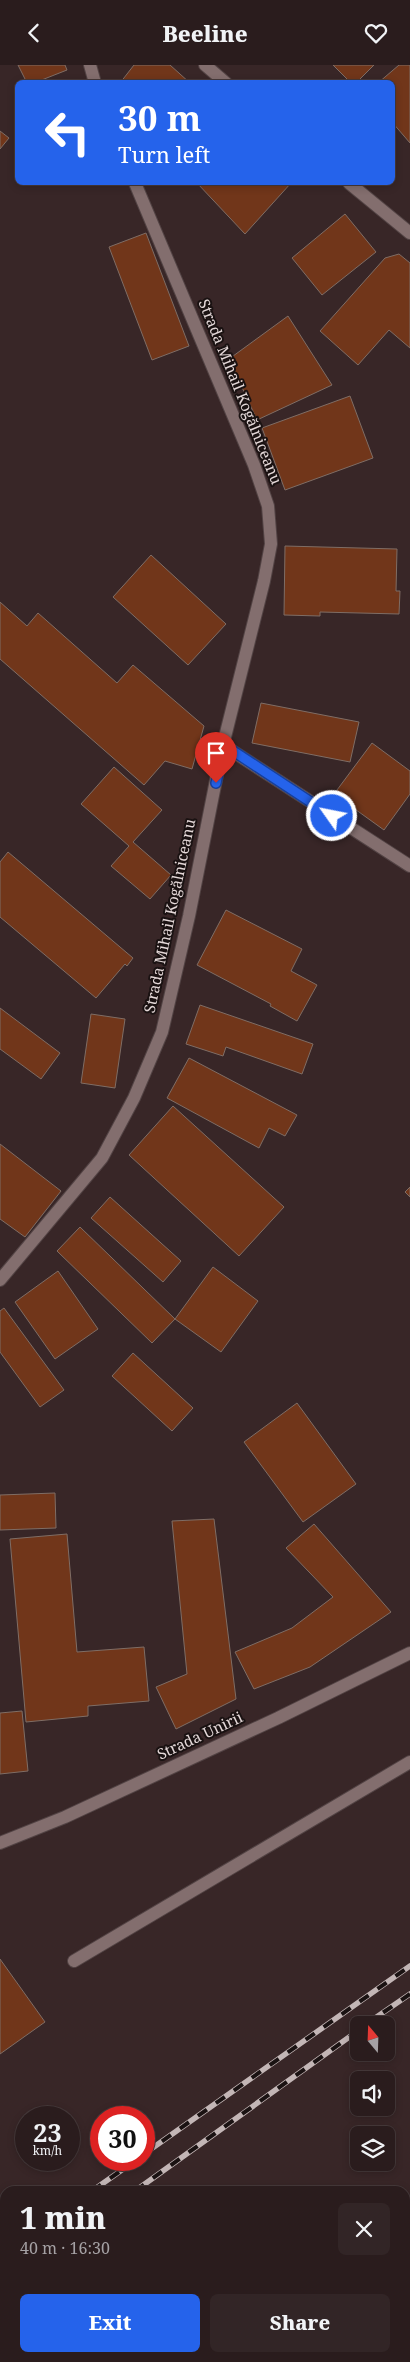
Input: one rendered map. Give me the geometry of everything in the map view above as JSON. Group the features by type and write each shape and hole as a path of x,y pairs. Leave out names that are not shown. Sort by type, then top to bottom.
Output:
{"street":[{"path":"90,65 94,80"},
{"path":"205,65 222,80"},
{"name":"Strada Mihail Kogălniceanu","path":"0,1280 102,1158 134,1098 158,1040 189,916 224,745 271,545 268,507 254,465 136,185"},
{"path":"350,185 410,233"},
{"path":"224,745 410,866"},
{"name":"Strada Unirii","path":"0,1843 66,1817 278,1718 410,1653"},
{"path":"74,1961 410,1762"}],"building":[{"path":"18,65 65,65 67,70 42,80 26,80"},
{"path":"134,65 170,65 187,80 122,80"},
{"path":"333,65 374,65 359,80 348,80"},
{"path":"399,65 410,65 410,143 395,126 395,80 382,80"},
{"path":"0,131 9,138 0,149"},
{"path":"199,185 289,185 245,234"},
{"path":"345,214 376,252 322,295 292,258"},
{"path":"146,233 189,346 152,360 109,247"},
{"path":"399,254 410,263 410,348 389,330 358,365 320,331 385,258"},
{"path":"288,316 332,385 257,420 229,359"},
{"path":"350,396 373,458 285,490 262,428"},
{"path":"285,546 397,549 396,591 400,591 399,614 320,612 320,616 284,615"},
{"path":"151,555 226,624 188,665 113,597"},
{"path":"0,602 27,626 38,613 117,683 133,665 204,726 192,769 165,761 144,785 0,659"},
{"path":"261,703 359,722 350,762 252,743"},
{"path":"372,743 410,771 410,794 384,830 334,794"},
{"path":"114,767 162,810 133,842 171,875 150,899 111,866 129,846 81,804"},
{"path":"8,852 133,958 127,966 125,964 96,998 0,917 0,862"},
{"path":"226,910 302,949 291,971 317,985 297,1021 270,1006 271,1004 197,965"},
{"path":"200,1005 313,1044 302,1074 226,1047 223,1056 186,1044"},
{"path":"0,1008 60,1053 41,1079 0,1049"},
{"path":"91,1014 125,1019 115,1088 81,1083"},
{"path":"189,1058 297,1115 285,1136 269,1128 259,1148 167,1098"},
{"path":"173,1106 284,1207 239,1256 129,1155"},
{"path":"0,1144 61,1191 25,1237 0,1219"},
{"path":"410,1187 410,1197 405,1192"},
{"path":"110,1197 181,1261 163,1282 91,1218"},
{"path":"80,1227 175,1319 152,1343 57,1251"},
{"path":"213,1267 258,1301 221,1352 175,1319"},
{"path":"58,1271 98,1329 55,1359 15,1302"},
{"path":"4,1308 64,1390 40,1407 0,1352 0,1311"},
{"path":"133,1353 193,1408 172,1431 112,1376"},
{"path":"297,1403 356,1484 303,1522 244,1442"},
{"path":"55,1493 56,1528 0,1530 0,1495"},
{"path":"214,1519 236,1699 176,1729 156,1687 187,1674 172,1521"},
{"path":"314,1524 391,1612 310,1667 254,1689 235,1652 292,1628 333,1597 286,1548"},
{"path":"67,1534 77,1652 144,1647 149,1701 88,1706 88,1716 26,1722 10,1539"},
{"path":"22,1711 28,1771 0,1774 0,1713"},
{"path":"0,1959 45,2022 0,2054"}],"railway":[{"path":"155,2146 410,1966"},
{"path":"378,2016 410,1994"},
{"path":"142,2186 350,2036"},
{"path":"99,2186 120,2171"}],"route":[{"path":"216,783 224,745 332,816"}]}
